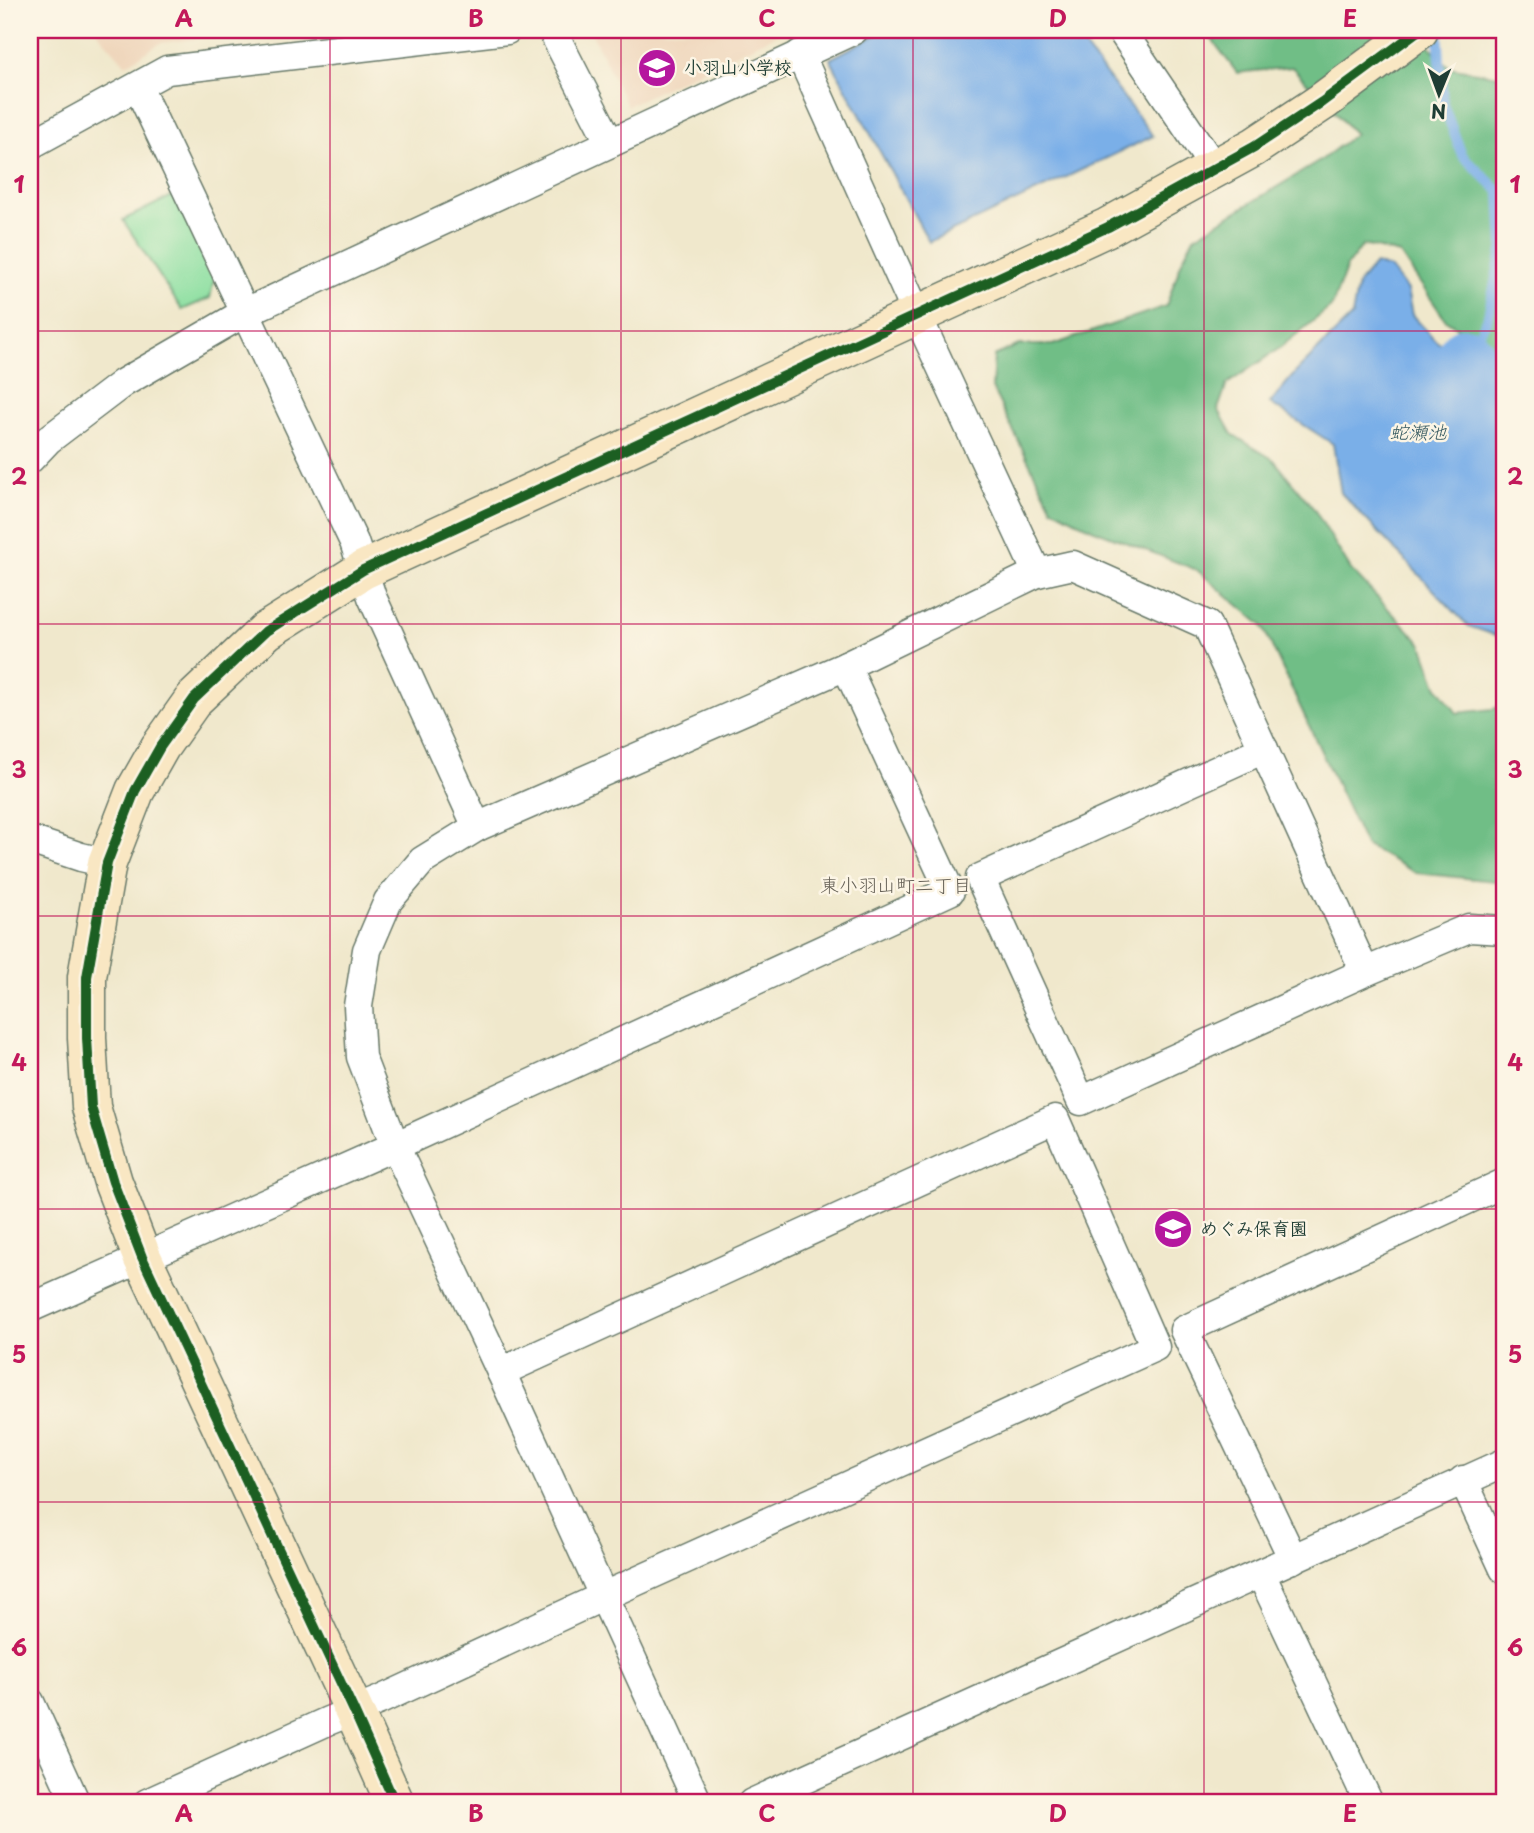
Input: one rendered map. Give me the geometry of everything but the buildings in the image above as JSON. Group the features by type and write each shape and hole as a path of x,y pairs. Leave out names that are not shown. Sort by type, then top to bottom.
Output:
{"street":[{"path":"30,145 167,71 508,30"},
{"path":"552,30 610,143"},
{"path":"30,459 48,440 123,383 244,313 853,30"},
{"path":"1121,30 1215,169"},
{"path":"395,1803 142,1257 113,1182 91,1107 87,977 107,863 135,791 160,747 194,699 267,631 363,570 1108,227 1254,147 1322,102 1419,30"},
{"path":"800,54 1038,573"},
{"path":"138,87 354,542 372,597 477,827"},
{"path":"698,1803 395,1146 361,1057 358,1006 367,950 388,901 422,861 477,827 846,666 1038,573 1073,565 1208,625 1366,972"},
{"path":"30,1308 395,1146 950,891 846,666"},
{"path":"1264,749 980,878 1081,1101 1469,928 1504,930"},
{"path":"30,840 107,863"},
{"path":"147,1803 1155,1347 1055,1119 501,1372"},
{"path":"1293,1559 1184,1330 1504,1183"},
{"path":"752,1803 1504,1463"},
{"path":"1463,1480 1504,1569"},
{"path":"1261,1574 1361,1801"},
{"path":"30,1702 76,1803"}],"shaded area":[{"path":"95,30 278,30 160,43 126,65"},
{"name":"小羽山小学校","path":"590,30 786,30 627,106"}],"green space":[{"path":"1205,30 1415,30 1449,67 1504,77 1504,354 1487,350 1445,319 1400,254 1363,245 1347,266 1332,306 1277,350 1227,384 1218,409 1232,434 1274,460 1314,509 1351,570 1422,644 1437,686 1457,713 1504,705 1504,882 1416,873 1365,845 1262,625 1197,570 1092,529 1052,508 992,388 994,356 1019,345 1053,345 1166,306 1194,237 1320,161 1355,134 1292,67 1237,73"},
{"path":"174,195 215,275 210,298 182,310 123,220"}],"water":[{"path":"885,30 1072,30 1153,136 929,242 830,59"},
{"name":"蛇瀬池","path":"1375,264 1390,268 1407,290 1412,315 1436,341 1481,368 1504,374 1504,638 1468,626 1341,493 1333,444 1270,403 1296,372 1352,316 1358,284"}],"waterway":[{"path":"1438,30 1443,104 1462,155 1500,192 1503,246 1487,320 1466,356"},
{"name":"蛇瀬池","path":"1466,356 1461,402 1504,430"}],"cycle path":[{"path":"395,1803 142,1257 113,1182 91,1107 87,977 107,863 135,791 160,747 194,699 266,631 363,570 1108,227 1254,147 1322,102 1419,30"}],"place":[{"name":"小羽山小学校","path":"657,68"},
{"name":"めぐみ保育園","path":"1173,1229"}],"district":[{"name":"東小羽山町二丁目","path":"896,885"}]}
